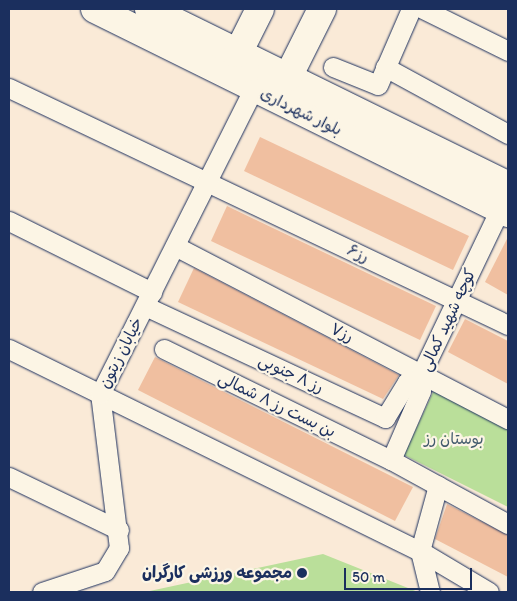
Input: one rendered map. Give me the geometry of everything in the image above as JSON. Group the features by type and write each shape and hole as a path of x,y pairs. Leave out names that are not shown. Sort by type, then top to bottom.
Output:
{"main road":[{"name":"بلوار شهرداری","path":"95,9 254,88 506,203"},
{"name":"بلوار شهرداری","path":"149,9 288,77 506,203"},
{"path":"260,9 238,53 254,88 288,77 322,9"}],"street":[{"path":"333,67 378,84 411,9"},
{"path":"422,9 508,51"},
{"path":"385,67 508,134"},
{"name":"رز۶","path":"9,88 508,325"},
{"name":"خیابان زیتون","path":"42,592 104,571 120,548 100,394 254,88"},
{"name":"کوچه شهید کمالی","path":"391,460 421,391 421,374 506,203"},
{"path":"10,226 148,299"},
{"name":"رز۷","path":"175,246 508,419"},
{"name":"رز ۸ جنوبی","path":"148,299 385,418 407,382 421,374"},
{"path":"9,349 420,551 489,592"},
{"name":"بن بست رز ۸ شمالی","path":"164,349 391,460 508,524"},
{"path":"9,476 119,530"},
{"path":"430,592 420,551 438,486"}],"green space":[{"name":"بوستان رز","path":"435,388 508,426 508,507 404,455"},
{"name":"مجموعه ورزشی کارگران","path":"323,554 418,592 145,592"}],"building":[{"path":"260,137 469,236 453,270 244,171"},
{"path":"227,206 436,306 420,340 211,241"},
{"path":"508,237 508,295 485,282"},
{"path":"194,268 399,375 383,399 178,302"},
{"path":"465,319 508,341 508,384 448,352"},
{"path":"155,357 413,487 395,521 138,390"},
{"path":"447,504 508,535 508,577 435,539"}],"place":[{"name":"مجموعه ورزشی کارگران","path":"302,573"}]}
